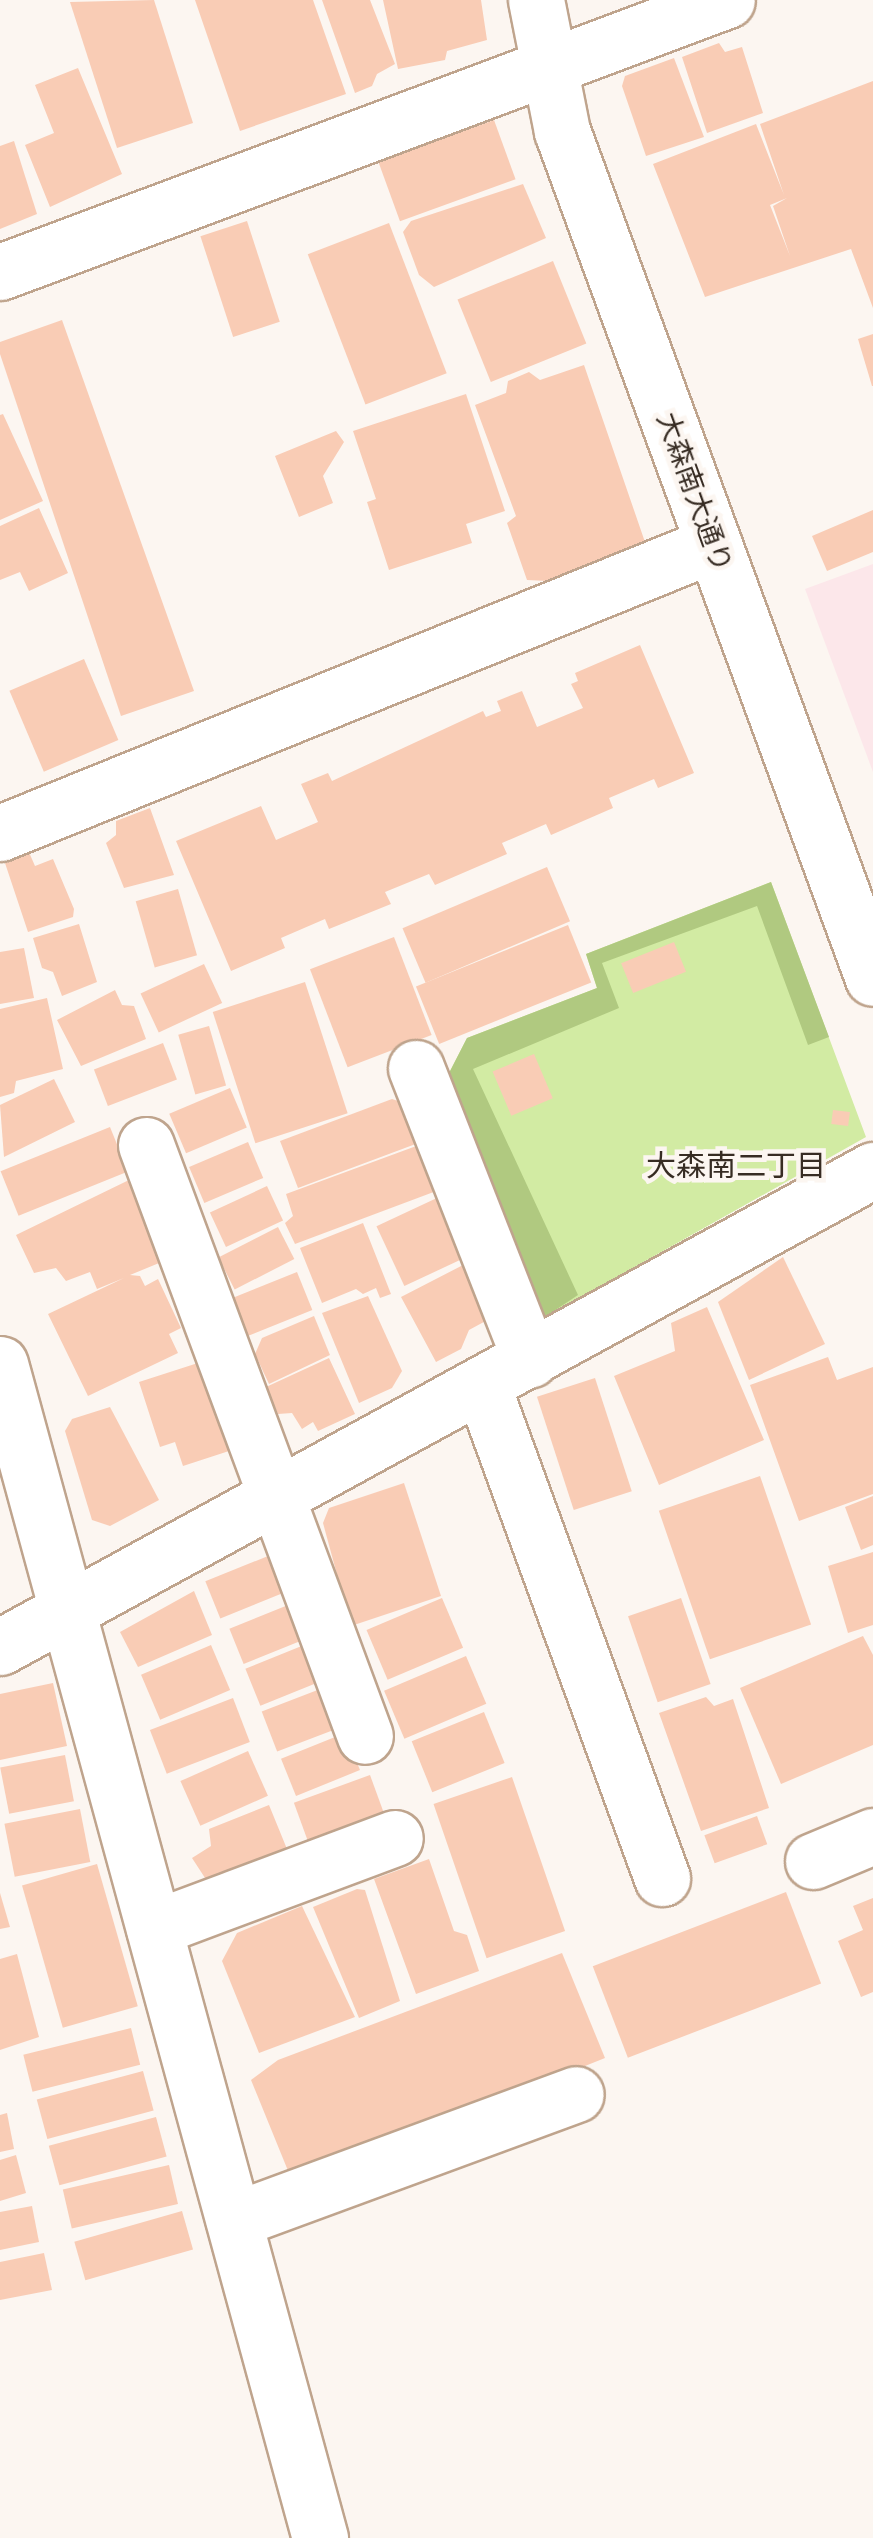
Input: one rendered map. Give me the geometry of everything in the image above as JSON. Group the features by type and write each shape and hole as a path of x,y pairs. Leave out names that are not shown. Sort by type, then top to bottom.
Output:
{"street":[{"name":"大森南大通り","path":"536,0 562,131 873,978"},
{"path":"0,272 727,0"},
{"path":"0,833 714,544"},
{"path":"416,1068 530,1359"},
{"path":"146,1145 280,1496 290,1541 364,1736"},
{"path":"0,1647 873,1170"},
{"path":"0,1364 320,2538"},
{"path":"482,1385 662,1878"},
{"path":"813,1860 873,1836"},
{"path":"154,1928 394,1838"},
{"path":"234,2220 576,2094"}],"shaded area":[{"path":"873,564 873,772 805,589"}],"green space":[{"path":"771,882 866,1137 542,1319 448,1075 467,1038 597,988 586,954"},
{"path":"771,882 829,1037 808,1045 757,906 602,963 619,1008 473,1069 578,1295 542,1319 448,1075 467,1038 597,988 586,954"}],"building":[{"path":"154,0 193,123 117,148 70,2"},
{"path":"195,0 313,0 346,94 240,131"},
{"path":"322,0 370,0 395,64 377,74 372,86 355,93"},
{"path":"383,0 481,0 487,40 447,51 445,60 398,69"},
{"path":"719,43 725,52 742,47 763,113 707,133 682,57"},
{"path":"674,58 704,137 646,156 622,86 625,76"},
{"path":"78,68 122,174 50,207 25,145 54,133 35,85"},
{"path":"873,81 873,308 851,249 705,297 653,164 756,124 784,195 760,124","holes":["787,198 773,206 790,256 770,205"]},
{"path":"494,120 516,179 400,221 378,162"},
{"path":"14,141 37,214 0,229 0,146"},
{"path":"523,184 546,238 434,287 419,275 403,232 411,221"},
{"path":"247,221 280,322 233,337 200,236"},
{"path":"389,223 447,373 365,404 308,254"},
{"path":"553,261 586,344 491,382 458,300"},
{"path":"62,320 194,691 121,716 0,354 0,342"},
{"path":"873,334 873,386 872,386 858,339"},
{"path":"584,365 646,545 548,581 527,580 507,523 516,516 475,405 506,393 508,381 529,372 540,380"},
{"path":"466,394 505,511 466,524 472,543 389,570 367,502 376,499 353,431"},
{"path":"3,414 43,501 0,520 0,415"},
{"path":"336,431 344,442 323,476 333,503 299,517 275,456"},
{"path":"39,508 68,573 29,591 20,572 0,580 0,526"},
{"path":"873,510 873,552 827,571 812,536"},
{"path":"640,645 694,773 658,788 654,779 609,798 613,808 551,835 546,824 502,843 507,854 435,885 429,874 385,892 391,904 329,929 325,919 281,938 285,948 231,971 176,841 261,806 276,840 318,822 301,784 328,773 332,781 483,711 486,717 501,711 497,701 522,691 537,727 583,708 571,684 578,681 575,673"},
{"path":"84,659 118,740 44,772 9,691"},
{"path":"150,808 174,875 124,888 106,843 116,835 116,821"},
{"path":"28,850 35,866 53,859 74,909 73,917 28,932 4,860"},
{"path":"547,867 570,921 426,983 402,928"},
{"path":"178,889 197,955 155,967 136,901"},
{"path":"79,924 97,982 62,996 53,972 42,968 33,938"},
{"path":"568,925 591,982 439,1044 416,986"},
{"path":"394,937 432,1035 348,1067 310,969"},
{"path":"674,942 686,972 633,993 621,963"},
{"path":"24,948 34,998 0,1004 0,952"},
{"path":"204,964 222,1003 159,1033 141,994"},
{"path":"305,982 348,1113 255,1143 213,1012"},
{"path":"115,990 122,1005 134,1006 146,1039 81,1066 57,1020"},
{"path":"47,998 63,1069 16,1081 14,1093 0,1097 0,1009"},
{"path":"209,1026 226,1086 195,1094 178,1035"},
{"path":"163,1043 177,1079 108,1106 94,1070"},
{"path":"534,1054 553,1098 511,1116 493,1072"},
{"path":"54,1079 75,1122 4,1157 0,1105"},
{"path":"230,1088 247,1128 186,1153 169,1114"},
{"path":"392,1099 407,1104 421,1142 298,1188 280,1141"},
{"path":"833,1110 850,1112 848,1126 831,1124"},
{"path":"110,1127 128,1172 19,1216 1,1171"},
{"path":"248,1142 263,1178 204,1203 189,1167"},
{"path":"419,1145 439,1190 295,1244 285,1223 293,1216 286,1194"},
{"path":"129,1180 164,1261 130,1275 140,1276 145,1286 158,1279 181,1328 169,1334 178,1353 88,1396 48,1314 124,1278 97,1289 90,1272 66,1281 56,1268 34,1273 16,1235"},
{"path":"267,1186 283,1220 226,1247 210,1213"},
{"path":"439,1197 467,1257 404,1286 376,1226"},
{"path":"363,1223 391,1294 380,1298 376,1288 363,1294 356,1289 322,1303 300,1248"},
{"path":"278,1227 294,1259 235,1289 218,1257"},
{"path":"783,1257 825,1344 749,1380 718,1302"},
{"path":"465,1264 493,1317 469,1330 461,1349 436,1362 401,1297"},
{"path":"297,1272 312,1310 248,1336 233,1298"},
{"path":"368,1296 402,1371 392,1388 359,1403 322,1313"},
{"path":"707,1307 764,1440 659,1485 614,1376 675,1351 671,1323"},
{"path":"314,1316 330,1355 269,1384 255,1354 262,1338"},
{"path":"828,1357 837,1380 873,1367 873,1494 799,1521 750,1385"},
{"path":"329,1358 355,1414 318,1431 313,1422 302,1429 292,1413 278,1414 266,1387"},
{"path":"201,1362 229,1451 183,1466 175,1442 160,1447 139,1382"},
{"path":"595,1378 632,1491 574,1510 537,1397"},
{"path":"110,1407 159,1500 110,1526 92,1520 65,1431 72,1419"},
{"path":"760,1476 811,1624 710,1659 659,1511"},
{"path":"404,1483 441,1596 351,1626 323,1523 329,1508"},
{"path":"873,1496 873,1545 861,1550 845,1507"},
{"path":"873,1552 873,1625 848,1633 828,1566"},
{"path":"273,1554 288,1591 220,1618 205,1581"},
{"path":"194,1591 212,1635 138,1667 120,1632"},
{"path":"442,1598 463,1648 388,1680 367,1630"},
{"path":"681,1598 711,1684 658,1702 628,1616"},
{"path":"298,1601 312,1636 244,1664 229,1629"},
{"path":"863,1636 873,1655 873,1745 781,1784 740,1688"},
{"path":"314,1641 329,1678 260,1706 245,1669"},
{"path":"211,1645 230,1690 160,1720 141,1675"},
{"path":"466,1656 486,1704 404,1739 384,1691"},
{"path":"53,1683 67,1746 0,1760 0,1694"},
{"path":"328,1686 343,1726 277,1752 262,1711"},
{"path":"706,1697 714,1706 733,1699 769,1808 701,1831 659,1713"},
{"path":"233,1698 250,1742 167,1774 150,1730"},
{"path":"484,1712 505,1763 432,1792 412,1741"},
{"path":"345,1733 360,1770 296,1796 281,1759"},
{"path":"248,1751 268,1796 200,1826 180,1781"},
{"path":"65,1755 74,1801 9,1814 0,1768"},
{"path":"370,1775 384,1813 308,1840 294,1803"},
{"path":"512,1777 565,1931 487,1958 434,1804"},
{"path":"269,1805 287,1849 207,1881 192,1858 211,1846 209,1829"},
{"path":"80,1809 90,1862 15,1877 4,1824"},
{"path":"757,1816 767,1844 715,1863 704,1835"},
{"path":"429,1859 454,1931 467,1935 479,1971 416,1994 374,1879"},
{"path":"97,1864 138,2006 63,2028 22,1885"},
{"path":"357,1889 365,1890 400,2001 359,2018 313,1907"},
{"path":"786,1892 821,1983 628,2058 593,1966"},
{"path":"0,1893 10,1927 0,1929"},
{"path":"873,1898 873,1992 861,1997 838,1941 863,1930 853,1906"},
{"path":"302,1906 355,2017 259,2053 222,1961 237,1933"},
{"path":"562,1953 605,2058 293,2183 251,2080 278,2060"},
{"path":"17,1954 39,2037 0,2050 0,1959"},
{"path":"131,2028 140,2065 32,2092 23,2055"},
{"path":"143,2071 154,2111 47,2139 37,2099"},
{"path":"7,2113 14,2149 0,2152 0,2115"},
{"path":"156,2117 167,2157 59,2185 49,2146"},
{"path":"16,2155 26,2193 0,2201 0,2160"},
{"path":"169,2165 178,2204 72,2228 63,2190"},
{"path":"32,2206 39,2242 0,2250 0,2212"},
{"path":"182,2211 193,2249 85,2280 74,2242"},
{"path":"44,2253 52,2290 0,2300 0,2262"}],"district":[{"name":"大森南二丁目","path":"736,1165"}]}
